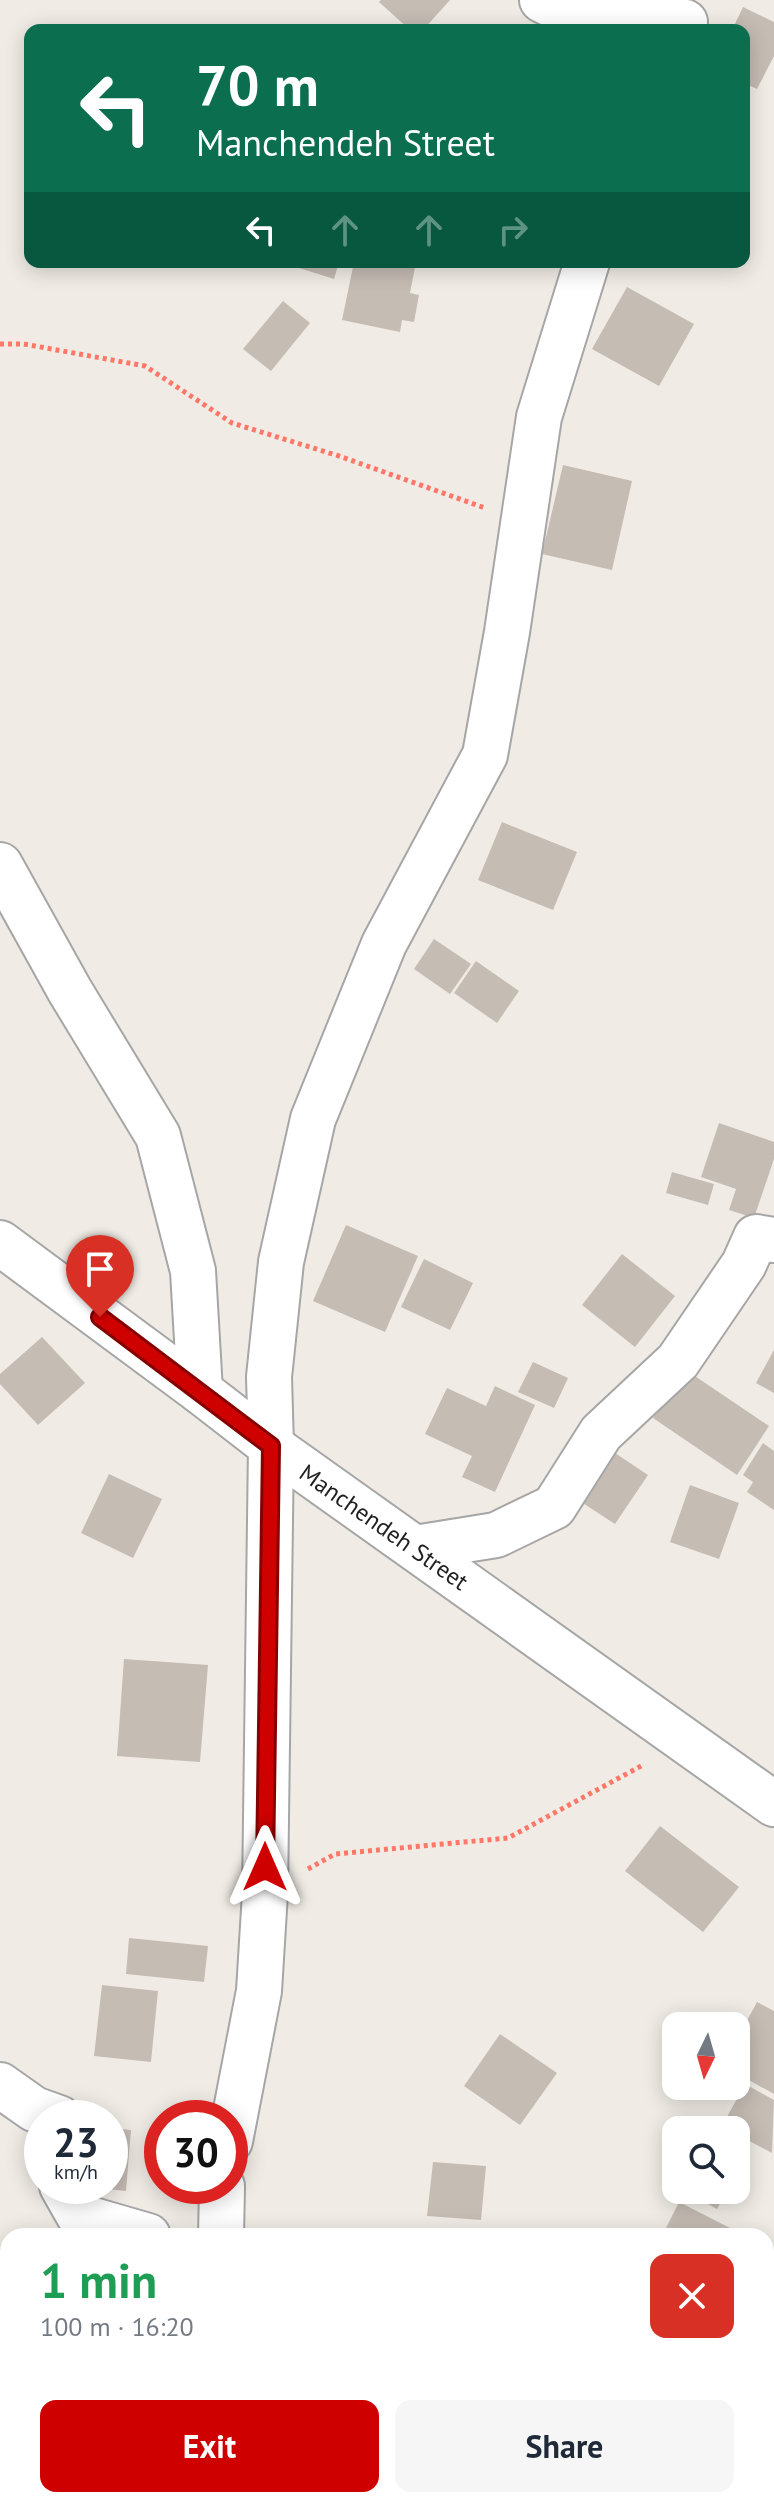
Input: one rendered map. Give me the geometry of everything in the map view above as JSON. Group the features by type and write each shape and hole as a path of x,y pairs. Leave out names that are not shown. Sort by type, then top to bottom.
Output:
{"street":[{"path":"542,0 561,9 687,17"},
{"path":"238,2100 259,1991 265,1893 271,1446 269,1377 281,1262 313,1119 384,944 485,755 539,417 585,268"},
{"path":"0,865 70,991 158,1136 193,1271 200,1391"},
{"path":"415,1548 496,1535 554,1507 601,1433 678,1361 744,1264 756,1237 774,1240"},
{"name":"Manchendeh Street","path":"0,1243 271,1446 774,1804"},
{"path":"0,2085 24,2102"},
{"path":"72,2204 79,2216 120,2228"},
{"path":"221,2228 222,2204"}],"path":[{"path":"0,344 24,344 145,366 232,423 339,456 523,523"},
{"path":"265,1893 335,1854 508,1838 687,1742"}],"building":[{"path":"450,0 428,24 403,24 379,2"},
{"path":"743,7 774,22 774,56 757,89 750,86 750,24 735,24"},
{"path":"299,268 337,268 334,279"},
{"path":"353,268 415,268 410,293 419,295 414,322 402,320 400,332 342,320"},
{"path":"627,287 694,324 659,386 592,349"},
{"path":"283,301 310,323 271,371 243,349"},
{"path":"563,465 632,481 612,570 542,554"},
{"path":"502,822 577,852 553,910 478,880"},
{"path":"434,939 471,964 450,994 414,969"},
{"path":"476,961 519,991 497,1023 454,993"},
{"path":"719,1123 774,1142 774,1159 754,1218 729,1210 736,1189 701,1177"},
{"path":"672,1172 714,1184 708,1205 666,1193"},
{"path":"346,1225 418,1256 385,1332 313,1301"},
{"path":"622,1254 675,1296 635,1347 582,1305"},
{"path":"424,1259 473,1283 450,1330 401,1307"},
{"path":"42,1337 85,1383 38,1425 0,1384 0,1374"},
{"path":"774,1350 774,1393 756,1383"},
{"path":"533,1362 568,1378 554,1408 518,1392"},
{"path":"686,1370 769,1426 737,1475 653,1418"},
{"path":"495,1386 535,1405 495,1492 462,1477 472,1456 425,1434 447,1388 486,1406"},
{"path":"763,1443 774,1451 774,1510 747,1492 753,1482 743,1475"},
{"path":"612,1451 648,1475 615,1524 578,1500"},
{"path":"109,1474 162,1499 133,1558 81,1533"},
{"path":"690,1485 739,1503 719,1559 670,1542"},
{"path":"124,1659 208,1665 200,1762 117,1756"},
{"path":"660,1826 739,1887 703,1932 625,1871"},
{"path":"129,1938 208,1946 204,1982 126,1974"},
{"path":"102,1985 158,1991 151,2062 94,2056"},
{"path":"757,2002 774,2011 774,2094 750,2081 750,2015"},
{"path":"500,2034 557,2073 520,2125 464,2086"},
{"path":"750,2087 774,2100 772,2153 750,2141 750,2116 727,2116 736,2100 750,2100"},
{"path":"128,2130 131,2130 128,2167"},
{"path":"433,2162 486,2166 481,2220 427,2216"},
{"path":"678,2204 683,2204 730,2228 666,2228"}],"route":[{"path":"100,1317 271,1446 265,1867"}]}
